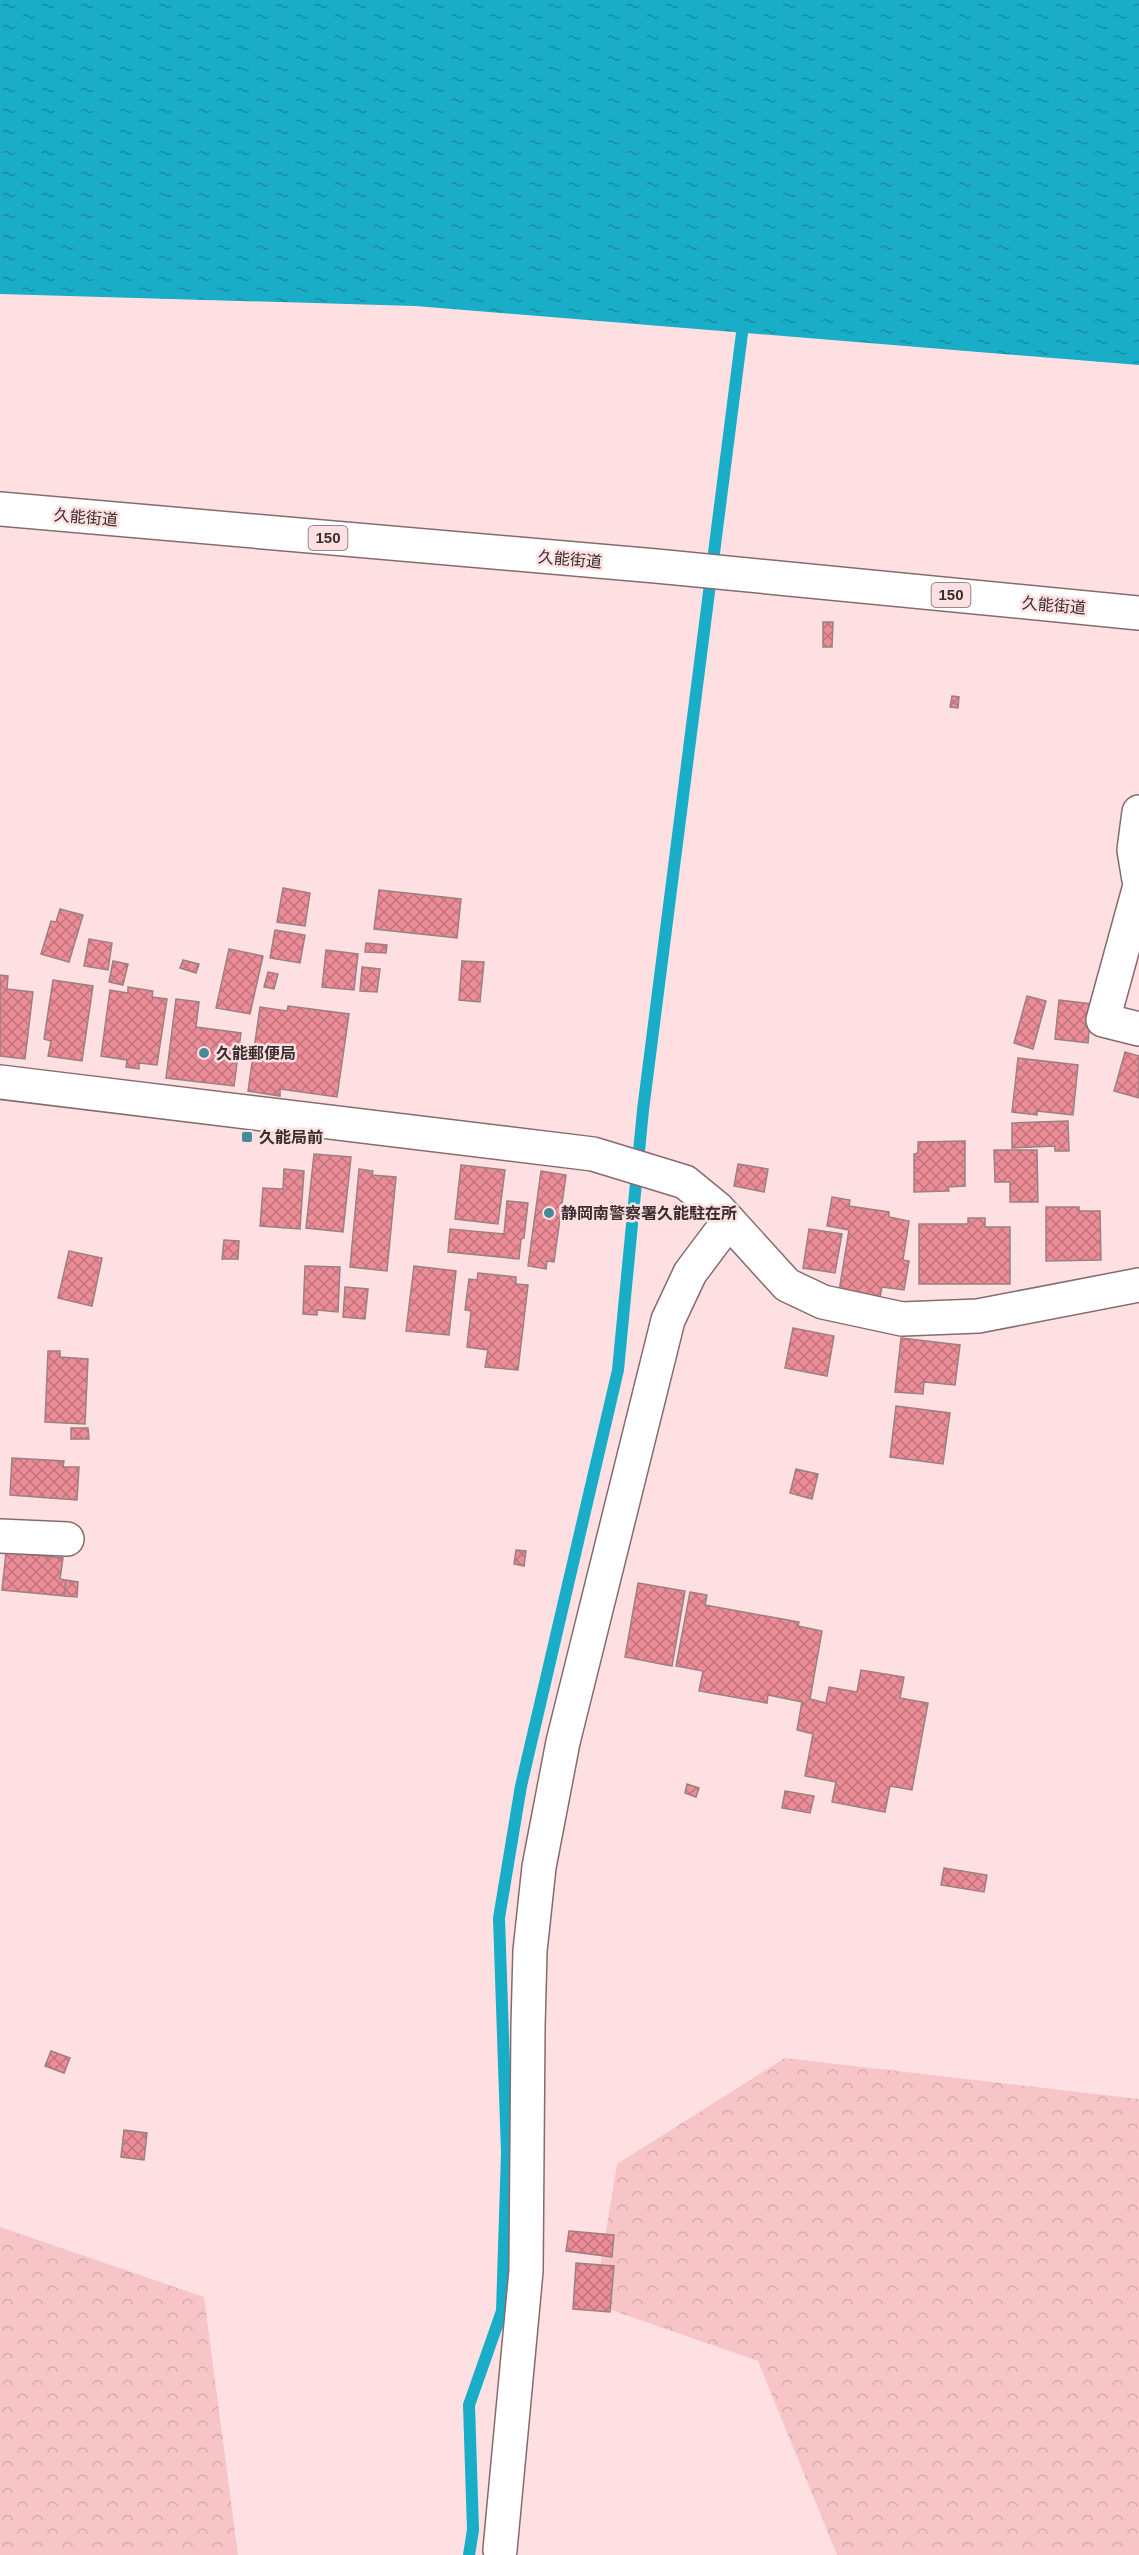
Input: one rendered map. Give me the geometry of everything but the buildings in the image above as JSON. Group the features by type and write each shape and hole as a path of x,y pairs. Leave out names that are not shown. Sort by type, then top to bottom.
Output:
{"main road":[{"name":"久能街道","path":"0,509 656,566 1139,613"},
{"path":"1139,812 1134,850 1139,880"},
{"path":"1139,889 1103,1020 1139,1029"},
{"path":"0,1082 593,1154 685,1182 729,1221 787,1285 823,1302 902,1319 978,1316 1139,1285"},
{"path":"500,2550 526,2271 528,2016 530,1951 538,1867 563,1742 668,1320 690,1273 729,1221"},
{"path":"0,1536 67,1539"}],"green space":[{"path":"785,2058 1139,2099 1139,2555 837,2555 758,2361 594,2304 617,2164"},
{"path":"0,2227 204,2297 238,2555 0,2555"}],"water":[{"path":"0,0 1139,0 1139,365 415,306 0,294"}],"waterway":[{"path":"469,2555 473,2530 469,2405 502,2311 507,2153 499,1918 521,1786 618,1370 643,1110 742,333"}],"place":[{"name":"久能郵便局","path":"204,1053"},
{"name":"久能局前","path":"247,1137"},
{"name":"静岡南警察署久能駐在所","path":"549,1213"}]}
